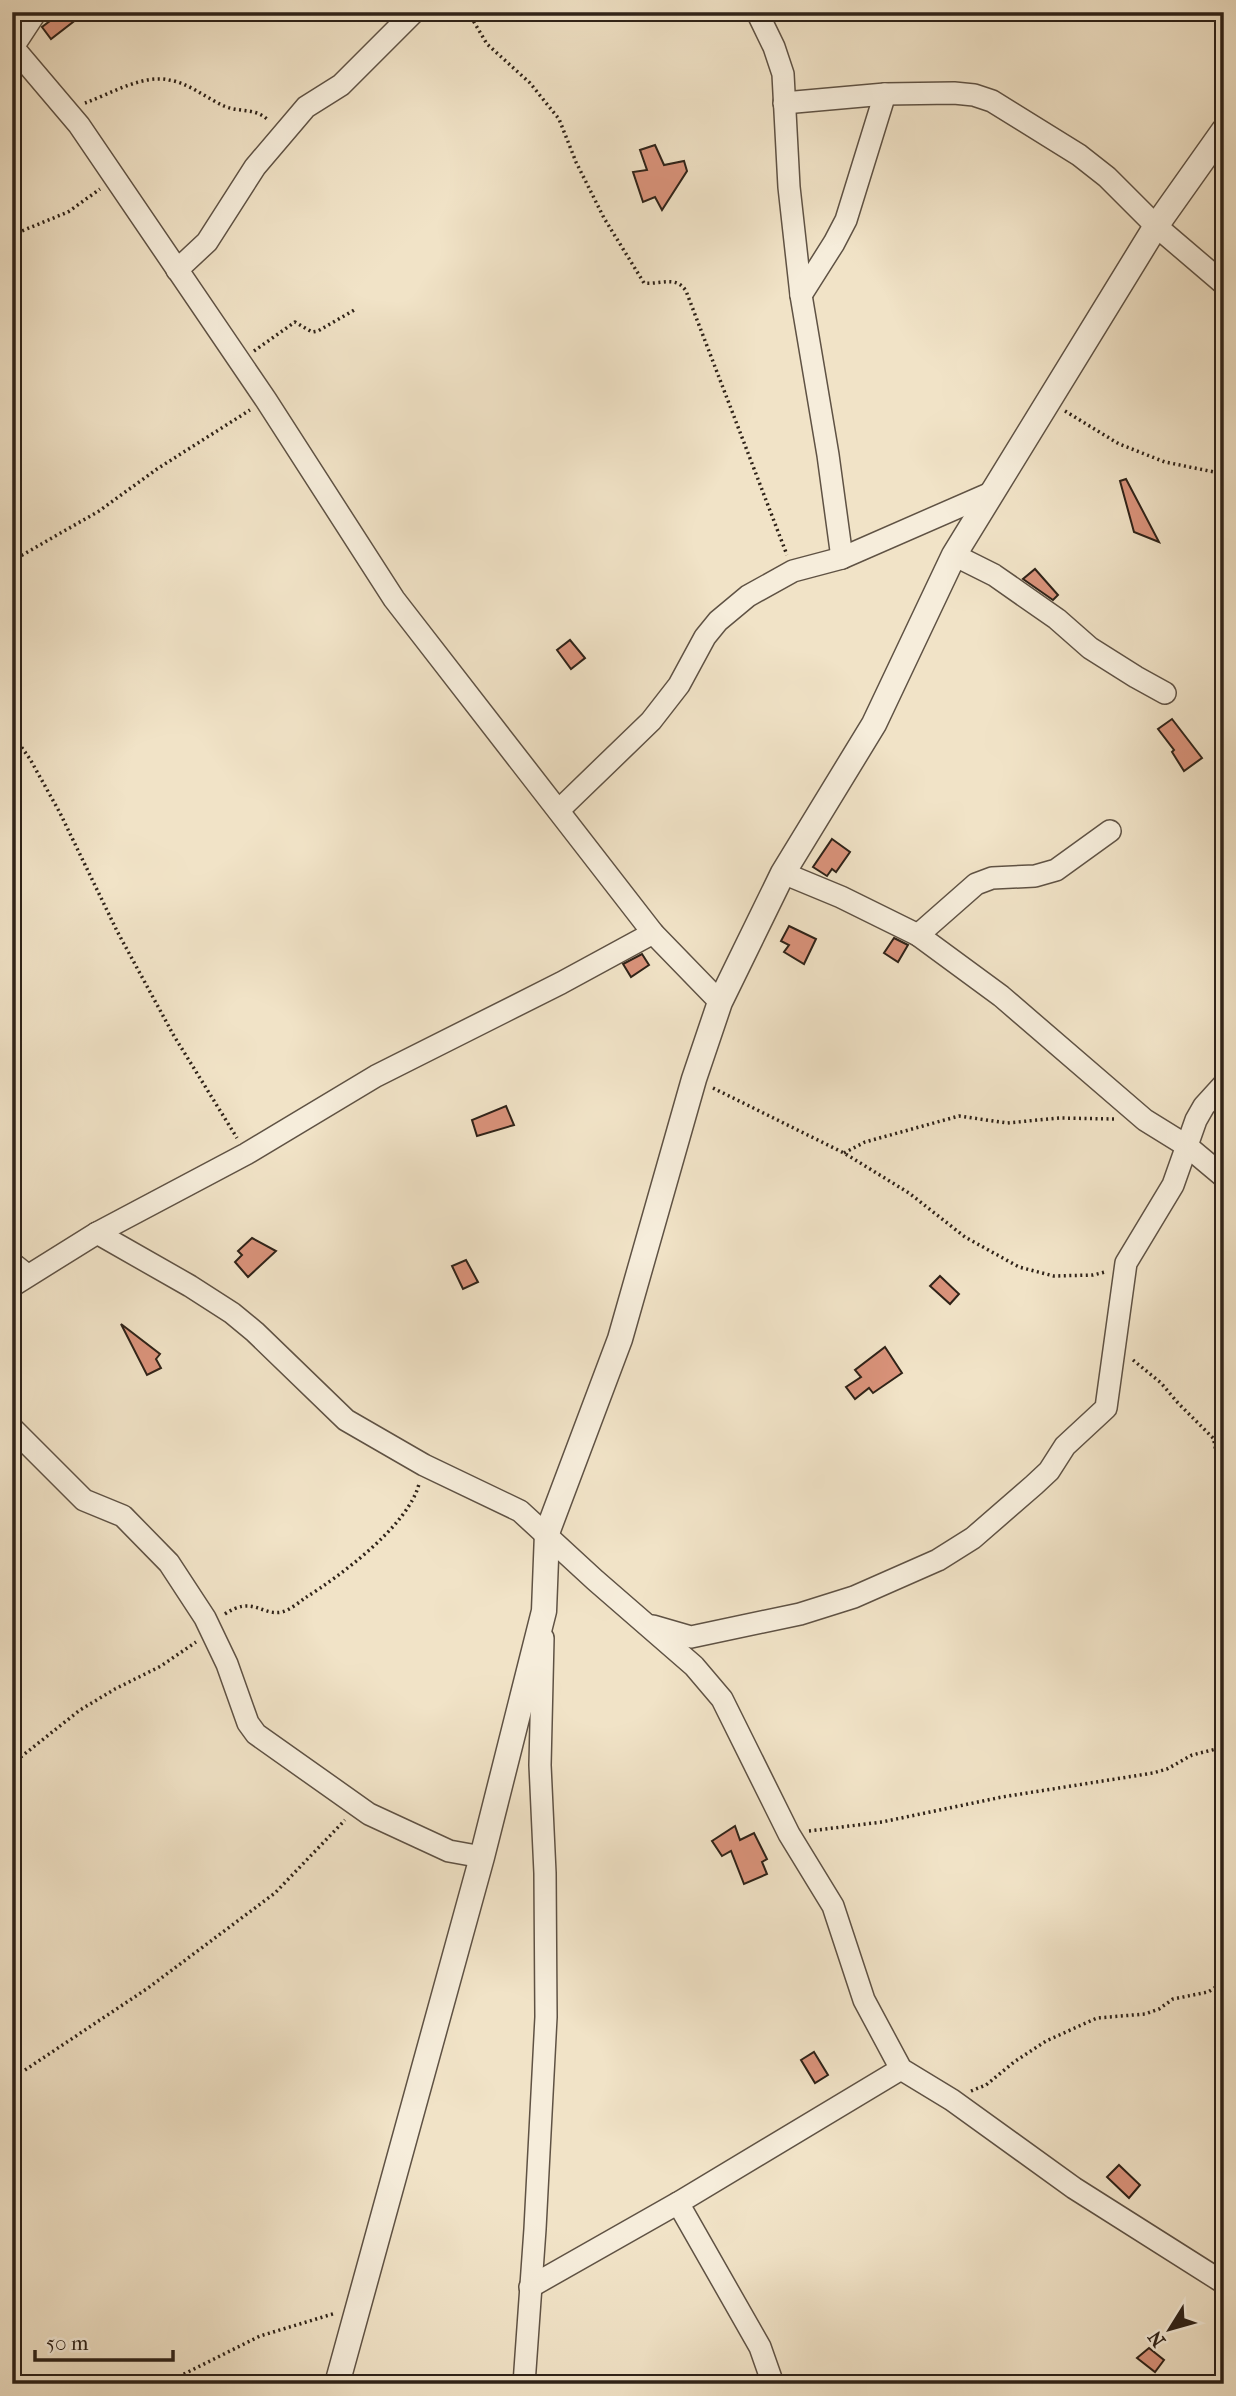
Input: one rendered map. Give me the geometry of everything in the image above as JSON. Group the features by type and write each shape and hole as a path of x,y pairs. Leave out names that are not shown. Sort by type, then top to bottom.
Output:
{"street":[{"path":"36,12 12,46 79,124 266,400 394,599 653,933 720,1002"},
{"path":"177,270 207,242 255,167 306,107 341,85 414,12"},
{"path":"757,12 774,47 783,74 789,187 801,295 842,558"},
{"path":"784,103 885,94 954,93 974,95 992,101 1079,155 1107,177 1156,226 1224,284"},
{"path":"801,295 846,220 885,94"},
{"path":"524,2384 546,2017 545,1873 540,1765 547,1533 620,1339 694,1079 720,1002 783,873 874,724 954,555 1156,226 1224,130"},
{"path":"559,810 651,721 679,685 705,637 718,621 748,596 793,571 842,558 993,492"},
{"path":"954,555 994,575 1058,619 1090,648 1166,693"},
{"path":"918,935 976,884 992,878 1035,876 1056,870 1110,831"},
{"path":"783,873 841,897 918,935 1001,996 1145,1120 1187,1146 1224,1177"},
{"path":"12,1286 97,1233 246,1154 376,1076 561,984 653,933"},
{"path":"649,1625 691,1637 800,1614 854,1597 939,1560 973,1538 1049,1471 1065,1447 1106,1408 1124,1268 1173,1185 1204,1106 1224,1084"},
{"path":"97,1233 232,1313 346,1420 424,1465 520,1511 694,1666 722,1699 789,1834 833,1906 864,2000 901,2069 922,2079 1074,2188 1224,2283"},
{"path":"12,1428 84,1500 123,1516 169,1563 210,1627 251,1729 359,1807 380,1819 449,1851 482,1857"},
{"path":"337,2384 482,1857 544,1611"},
{"path":"530,2287 678,2203 901,2069"},
{"path":"678,2203 760,2347 773,2384"}],"lane":[{"path":"12,1256 32,1272"}],"path":[{"path":"468,12 487,44 530,83 559,119 576,162 604,218 644,283 675,281 686,290 793,571"},
{"path":"67,110 143,81 170,80 224,106 236,110 258,111 283,134"},
{"path":"12,235 68,212 114,178"},
{"path":"239,361 295,322 312,332 318,331 356,309"},
{"path":"12,561 99,511 157,469 266,400"},
{"path":"1048,401 1119,444 1165,462 1224,474"},
{"path":"12,734 30,759 60,813 117,930 174,1036 246,1154"},
{"path":"694,1079 844,1153 909,1193 965,1237 1019,1267 1054,1276 1093,1275 1124,1268"},
{"path":"844,1153 865,1142 959,1116 1007,1123 1059,1118 1145,1120"},
{"path":"1116,1335 1121,1346 1135,1362 1161,1383 1224,1449"},
{"path":"1214,1440 1224,1493"},
{"path":"12,1764 80,1710 161,1666 229,1611 257,1605 274,1612 285,1612 335,1579 401,1517 417,1492 424,1465"},
{"path":"789,1834 882,1822 1002,1797 1153,1773 1167,1769 1192,1755 1224,1747"},
{"path":"25,2070 148,1988 275,1893 359,1807"},
{"path":"952,2100 986,2085 1014,2062 1046,2042 1097,2018 1145,2014 1159,2009 1173,1999 1208,1992 1224,1982"},
{"path":"164,2384 260,2336 358,2307"}],"building":[{"path":"62,12 86,12 51,39 42,27"},
{"path":"655,145 664,165 684,161 687,171 662,210 655,197 643,202 633,172 647,170 640,150"},
{"path":"1126,479 1159,542 1134,532 1120,481"},
{"path":"1035,569 1058,595 1053,600 1023,579"},
{"path":"570,640 585,658 571,669 557,650"},
{"path":"1172,719 1202,758 1184,771 1172,752 1174,750 1158,729"},
{"path":"832,839 850,852 836,872 832,869 827,876 813,867"},
{"path":"789,926 816,939 804,964 784,952 789,945 781,941"},
{"path":"894,938 908,945 898,962 884,953"},
{"path":"642,954 649,965 631,977 623,964"},
{"path":"506,1106 514,1125 477,1136 472,1120"},
{"path":"252,1238 276,1251 248,1277 235,1262 242,1255 238,1251"},
{"path":"466,1260 478,1282 463,1289 452,1266"},
{"path":"940,1276 959,1294 950,1304 930,1286"},
{"path":"121,1324 160,1354 156,1359 161,1368 147,1375"},
{"path":"885,1347 902,1373 873,1393 869,1388 855,1399 846,1387 861,1377 855,1370"},
{"path":"735,1826 740,1840 754,1833 767,1859 762,1862 767,1874 744,1884 731,1851 722,1856 712,1841"},
{"path":"814,2052 828,2075 815,2083 801,2060"},
{"path":"1119,2165 1140,2185 1129,2198 1107,2177"},
{"path":"1149,2348 1164,2360 1155,2372 1137,2358"}]}
